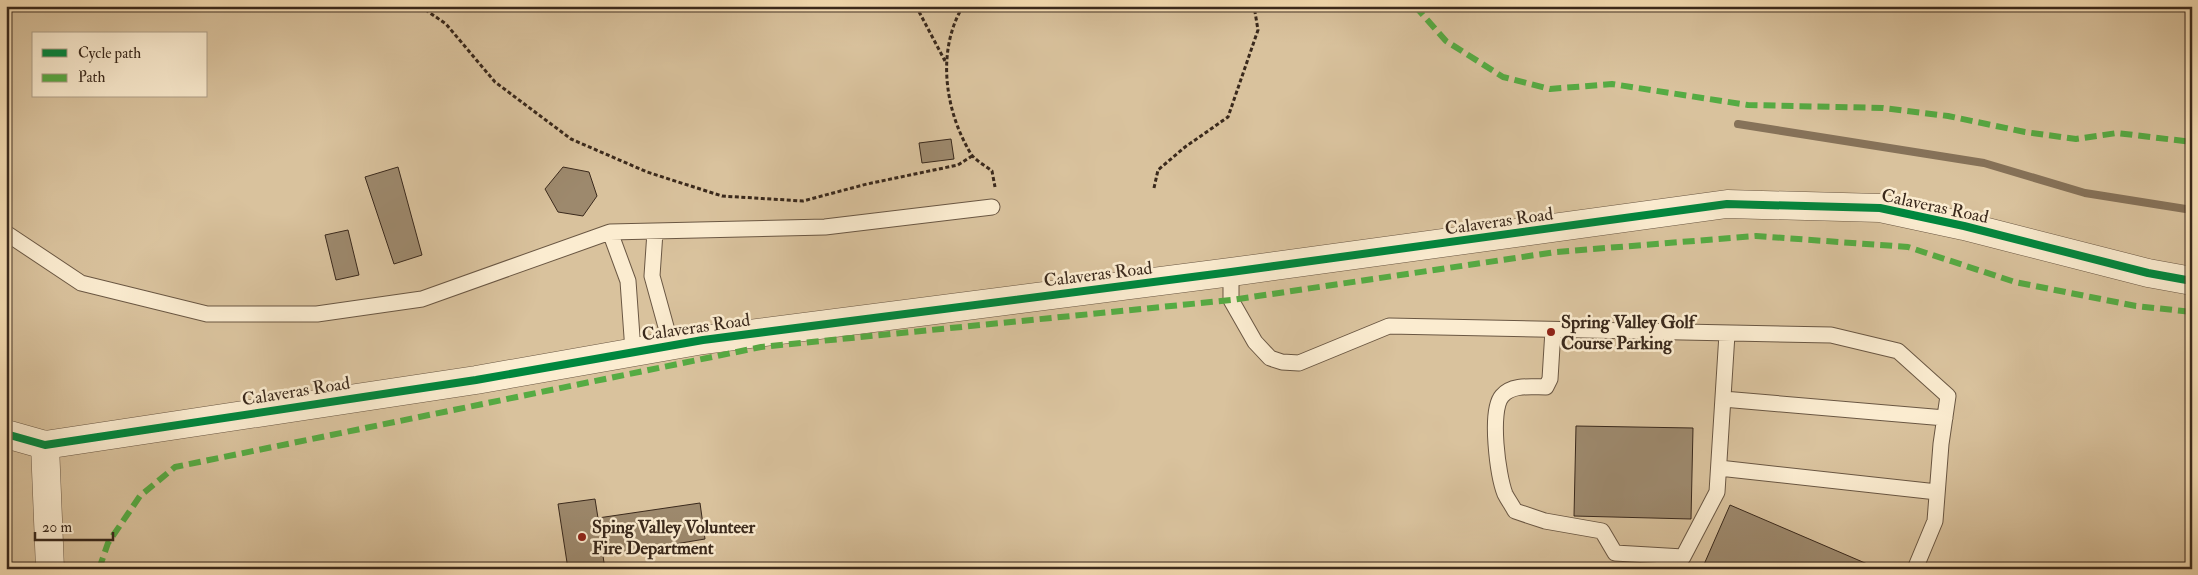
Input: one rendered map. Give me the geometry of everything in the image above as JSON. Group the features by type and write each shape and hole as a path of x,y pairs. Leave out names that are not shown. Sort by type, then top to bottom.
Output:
{"street":[{"name":"Calaveras Road","path":"6,434 45,445 476,380 671,345 1231,272 1727,204 1880,208 1964,226 2148,272 2192,281"},
{"path":"45,445 50,569"}],"lane":[{"path":"6,233 81,283 207,314 308,314 422,298 610,232 825,227 992,207"},
{"path":"610,232 628,280 633,351"},
{"path":"655,232 652,276 671,345"},
{"path":"1231,272 1231,300 1245,325 1255,342 1270,358 1282,362 1299,363 1389,326 1831,335 1898,351 1948,396 1935,521 1915,569"},
{"path":"1553,330 1550,379 1546,387 1520,387 1502,396 1497,406 1494,431 1505,493 1515,511 1545,521 1602,531 1615,554 1684,557 1717,492 1728,334"},
{"path":"1723,399 1945,418"},
{"path":"1718,468 1937,492"}],"path":[{"path":"420,6 446,24 495,82 571,139 647,172 722,196 803,201 867,184 958,165 972,156"},
{"path":"916,6 945,61 952,111 972,156 992,171 995,189"},
{"path":"945,61 954,20 963,6"},
{"path":"1154,188 1158,170 1185,147 1228,116 1258,30 1254,6"}],"shaded area":[{"path":"6,6 2192,6 2192,569 6,569"}],"building":[{"path":"951,139 954,159 922,163 919,143"},
{"path":"398,167 422,255 394,264 365,177"},
{"path":"563,167 589,172 597,196 583,216 558,212 545,189"},
{"path":"348,230 359,275 336,280 325,235"},
{"path":"1576,426 1693,428 1691,519 1574,516"},
{"path":"595,499 598,518 700,503 705,539 603,556 605,569 568,569 558,504"},
{"path":"1730,505 1879,569 1702,569"}],"waterway":[{"path":"1738,124 1984,163 2085,193 2192,210"}],"marked path":[{"path":"1415,6 1446,41 1503,77 1550,89 1612,84 1748,105 1883,108 1948,116 2025,132 2076,139 2117,133 2192,142"},
{"path":"99,569 108,543 140,496 175,467 761,347 1231,300 1556,252 1756,236 1908,247 2015,282 2136,306 2192,312"}],"cycle path":[{"path":"6,434 45,445 476,380 703,340 1231,272 1727,204 1880,208 1964,226 2148,273 2192,281"}],"place":[{"name":"Spring Valley Golf Course Parking","path":"1551,332"},
{"name":"Sping Valley Volunteer Fire Department","path":"582,537"}]}
